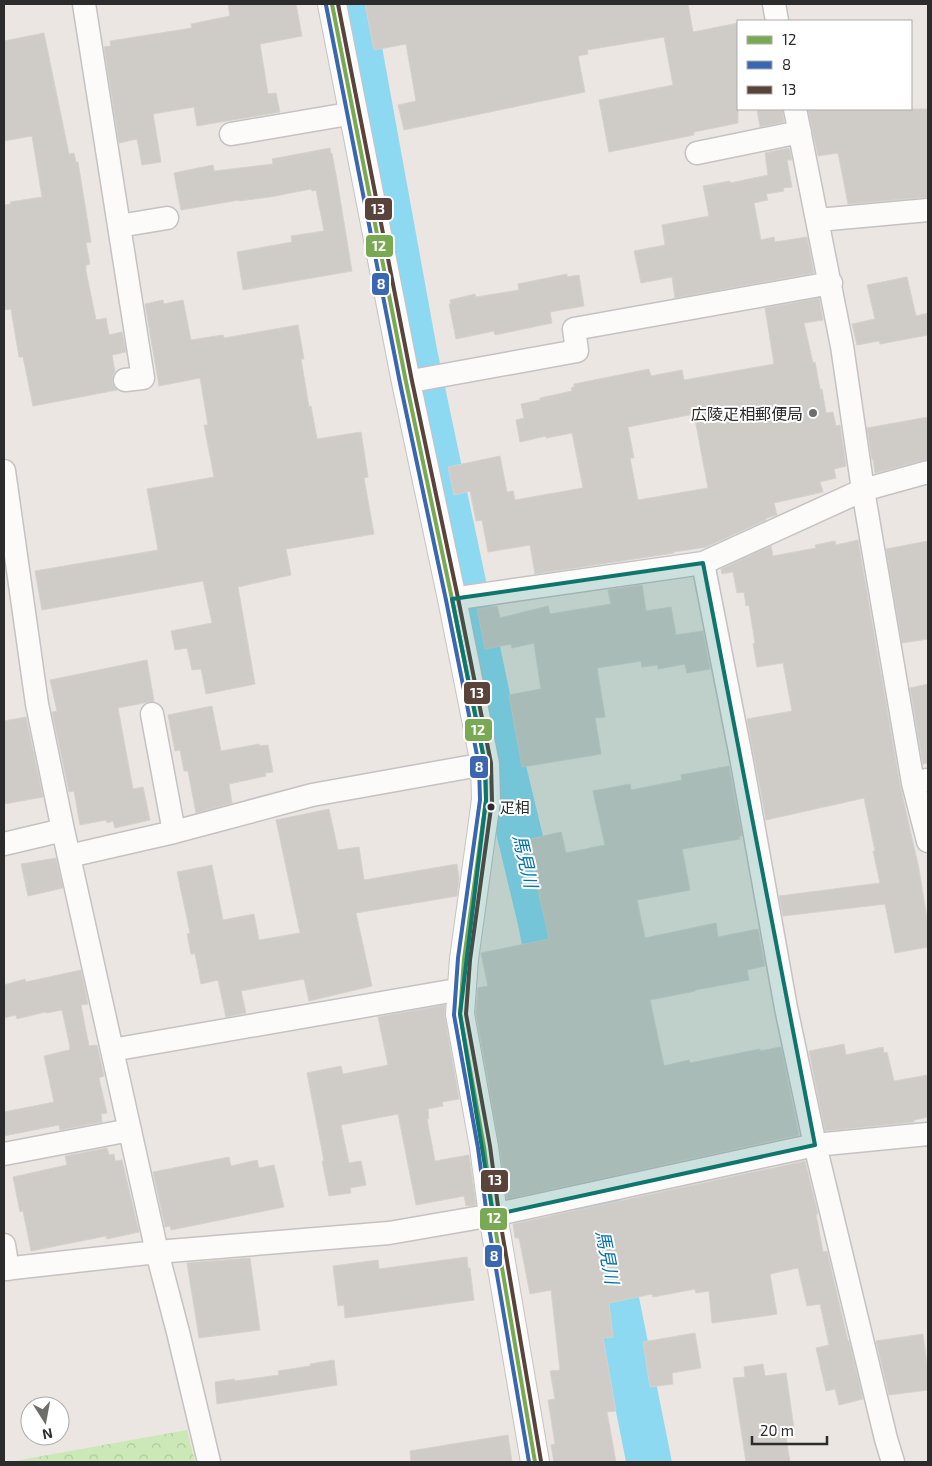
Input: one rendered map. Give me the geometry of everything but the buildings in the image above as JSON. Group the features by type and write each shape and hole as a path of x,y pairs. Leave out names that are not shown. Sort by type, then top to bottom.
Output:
{"main road":[{"path":"332,4 354,113 419,380 464,597 484,764 486,800 464,959 460,1014 484,1147 493,1215 535,1462"}],"street":[{"path":"84,4 143,378 124,380"},
{"path":"774,4 777,20"},
{"path":"795,110 831,283 864,490 921,781 928,841"},
{"path":"231,134 354,113"},
{"path":"697,153 800,132"},
{"path":"818,220 928,210"},
{"path":"119,226 167,218"},
{"path":"419,380 577,351 574,329 831,283"},
{"path":"4,471 37,704 63,830 157,1252 209,1462"},
{"path":"464,597 703,563 864,490 928,472"},
{"path":"703,563 741,756 786,1008 815,1145 883,1430 893,1462"},
{"path":"152,714 174,832"},
{"path":"69,856 174,832 312,795 484,764"},
{"path":"4,844 63,830"},
{"path":"112,1050 462,989"},
{"path":"4,1154 130,1130"},
{"path":"4,1245 6,1269 157,1252 389,1233 493,1215 815,1145 928,1134"}],"highlighted area":[{"path":"703,563 815,1145 493,1215 460,1014 486,800 485,764 452,599"}],"green space":[{"path":"187,1430 195,1462 9,1462"}],"waterway":[{"name":"馬見川","path":"355,24 415,354 497,741 540,920 556,1001"},
{"name":"馬見川","path":"585,1142 649,1462"}],"transit line":[{"name":"12","path":"332,4 406,382 485,764 486,800 464,959 460,1014 484,1147 493,1215 535,1462"},
{"name":"13","path":"338,4 412,381 491,763 492,801 470,960 466,1014 490,1146 499,1214 541,1461"},
{"name":"8","path":"326,5 400,383 479,765 480,800 458,958 454,1015 478,1148 487,1216 529,1462"}],"place":[{"name":"広陵疋相郵便局","path":"813,413"},
{"name":"疋相","path":"491,807"}]}
